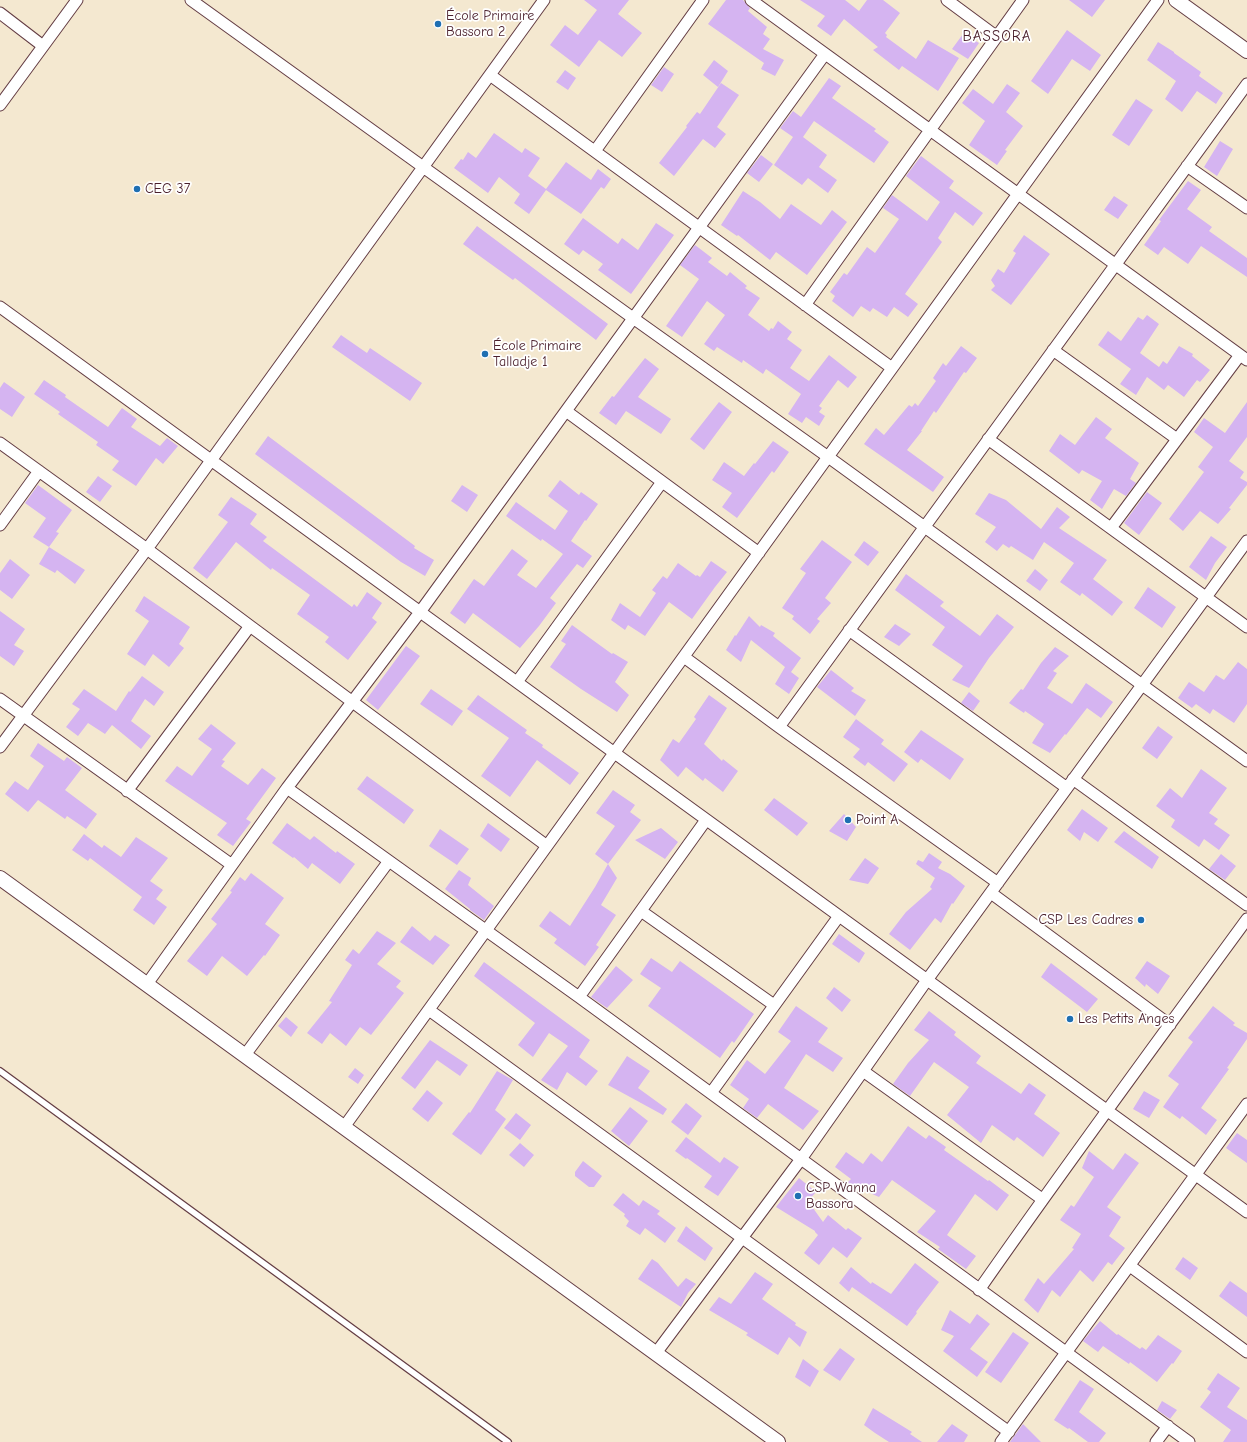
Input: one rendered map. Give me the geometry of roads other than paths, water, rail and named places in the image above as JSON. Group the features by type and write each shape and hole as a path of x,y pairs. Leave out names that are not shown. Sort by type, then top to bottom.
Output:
{"street":[{"path":"0,105 77,0"},
{"path":"191,0 828,457 1247,761"},
{"path":"0,747 147,549 544,0"},
{"path":"595,151 703,0"},
{"path":"750,0 1243,358 1177,439 1111,528"},
{"path":"947,0 997,37"},
{"path":"806,305 1023,0"},
{"path":"344,1127 1158,0"},
{"path":"1176,0 1247,51"},
{"path":"0,13 43,46"},
{"path":"147,984 287,788 420,612 825,54"},
{"path":"490,75 892,368"},
{"path":"779,727 1247,84"},
{"path":"1187,166 1247,208"},
{"path":"0,307 1247,1212"},
{"path":"1053,350 1177,439"},
{"path":"566,411 759,553"},
{"path":"988,439 1247,627"},
{"path":"0,444 147,549 547,846"},
{"path":"0,525 39,471"},
{"path":"517,682 662,482"},
{"path":"656,1353 800,1158 927,980 1247,541"},
{"path":"127,791 250,626"},
{"path":"849,630 1247,905"},
{"path":"684,657 779,727 998,883"},
{"path":"0,699 232,865"},
{"path":"287,788 711,1093 1189,1442"},
{"path":"579,998 706,820"},
{"path":"245,1055 389,861"},
{"path":"0,878 778,1442"},
{"path":"991,893 1170,1025"},
{"path":"641,911 774,1005"},
{"path":"711,1093 839,916"},
{"path":"979,1290 1042,1199 1108,1111 1247,919"},
{"path":"429,1010 1008,1432"},
{"path":"863,1070 1042,1199"},
{"path":"1001,1442 1247,1104"},
{"path":"1130,1266 1247,1352"},
{"path":"1156,1442 1168,1426"}],"lane":[{"path":"0,1071 508,1442"}],"place":[{"name":"École Primaire Bassora 2","path":"438,24"},
{"name":"CEG 37","path":"137,189"},
{"name":"École Primaire Talladje 1","path":"485,354"},
{"name":"Point A","path":"848,820"},
{"name":"CSP Les Cadres","path":"1141,920"},
{"name":"Les Petits Anges","path":"1070,1019"},
{"name":"CSP Wanna Bassora","path":"798,1196"}],"district":[{"name":"BASSORA","path":"997,37"}]}
